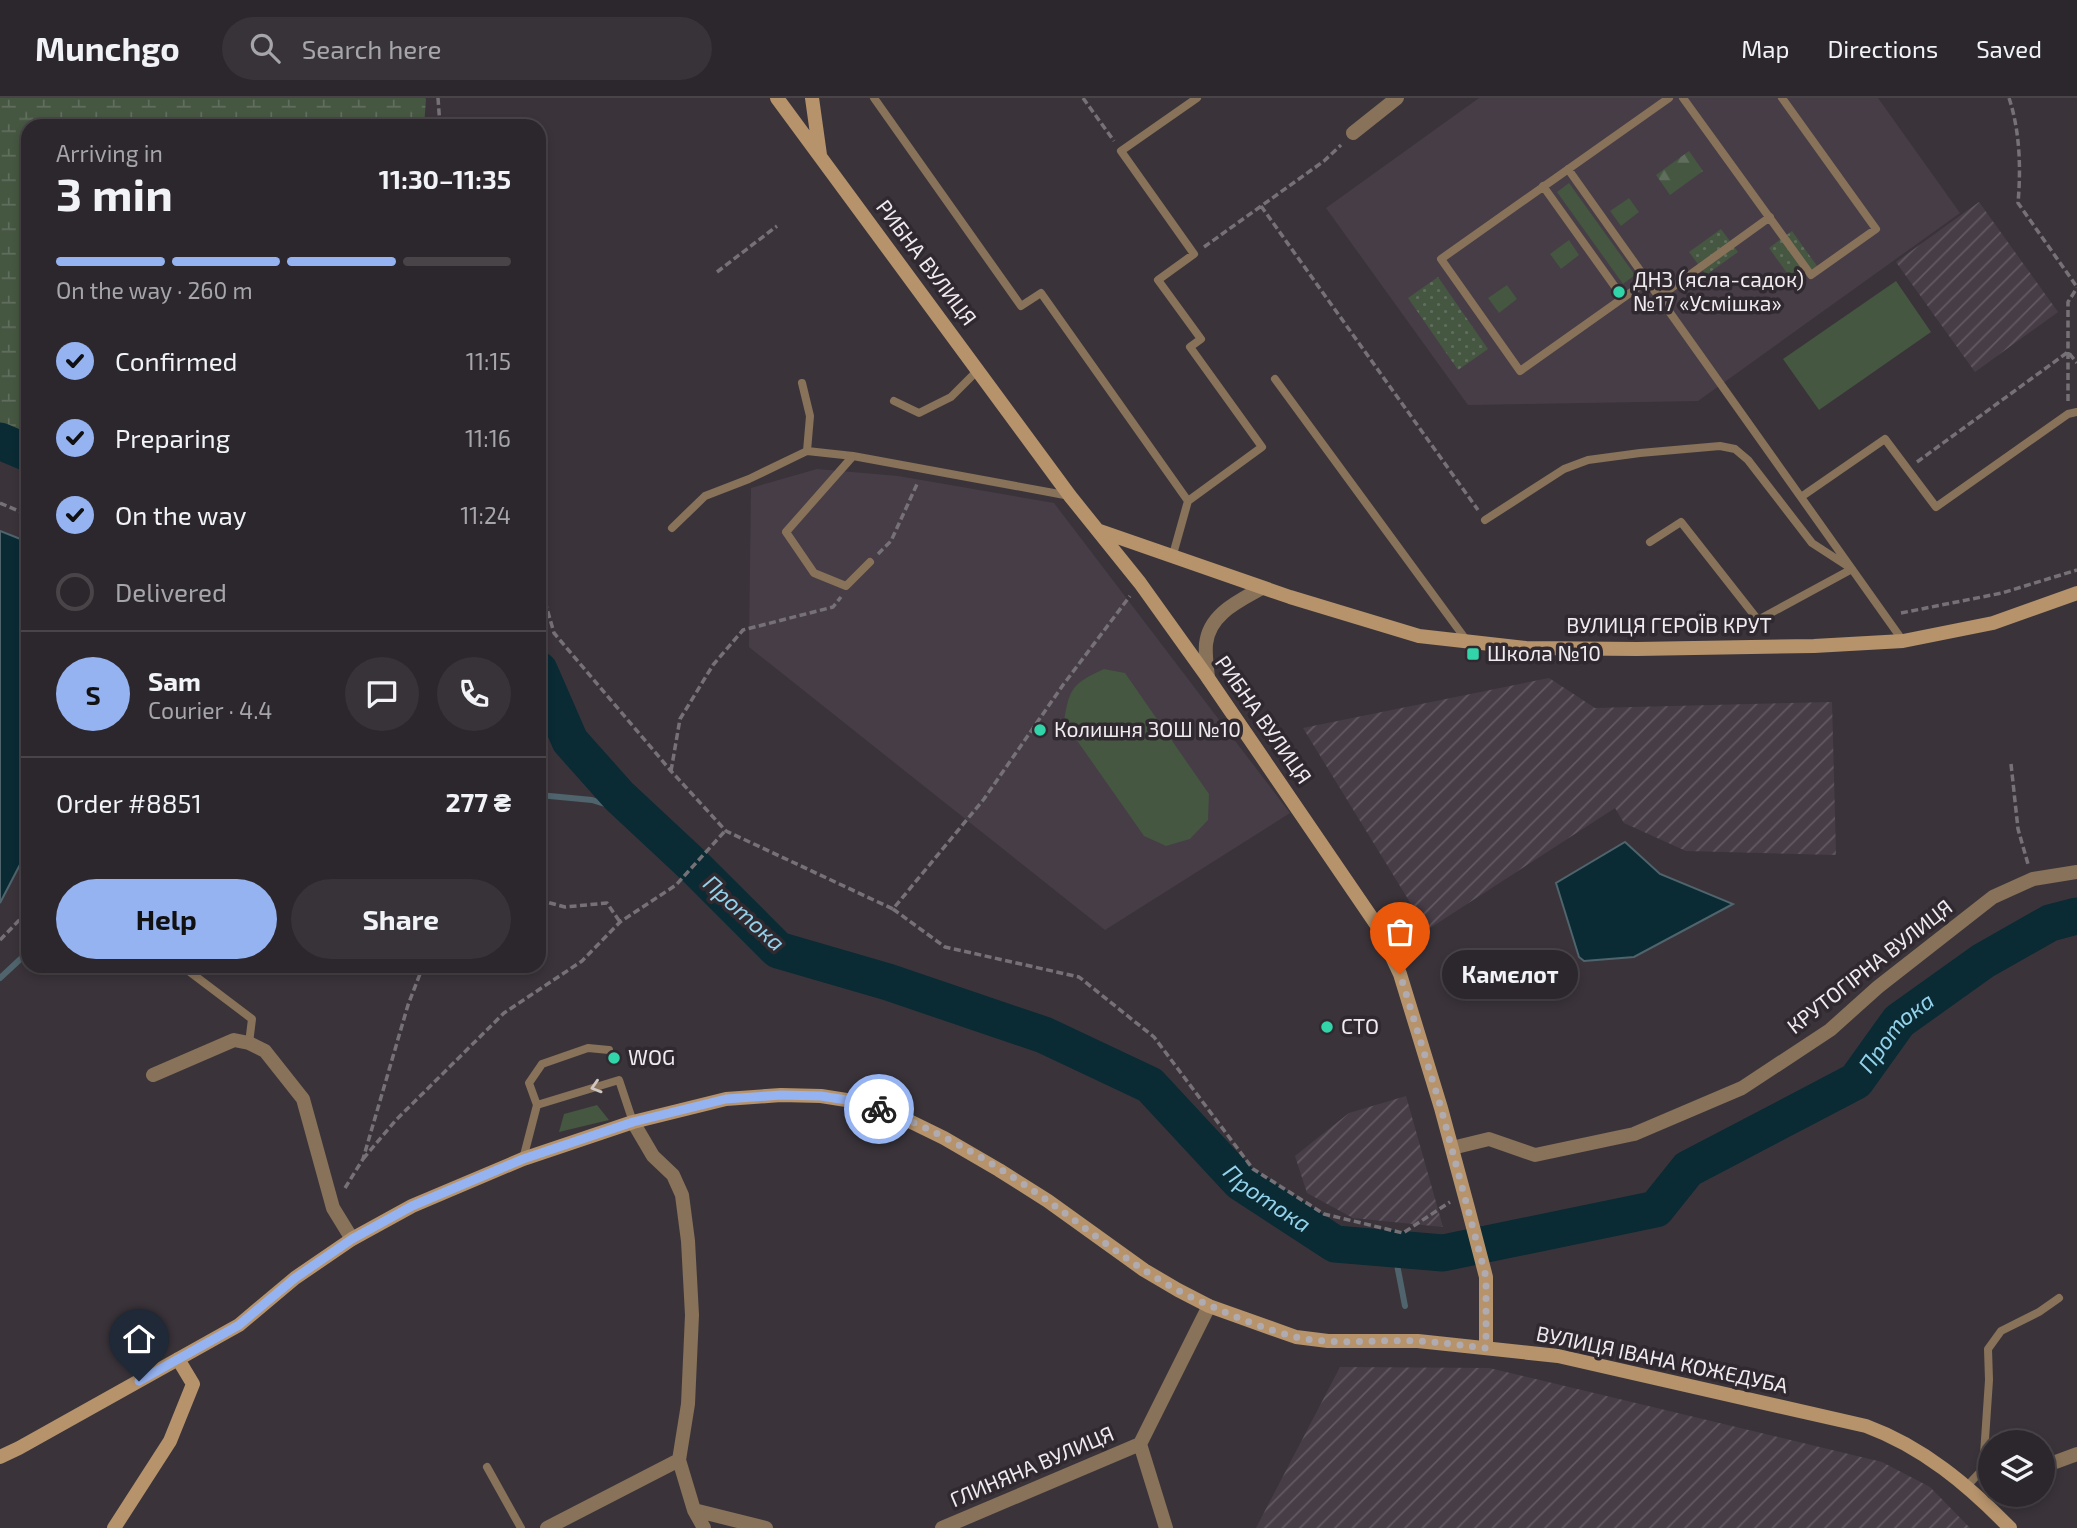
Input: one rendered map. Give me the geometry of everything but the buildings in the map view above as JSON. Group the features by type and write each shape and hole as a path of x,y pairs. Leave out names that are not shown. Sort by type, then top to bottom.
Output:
{"street":[{"name":"РИБНА ВУЛИЦЯ","path":"777,98 1070,496 1140,583 1364,904 1391,952 1417,1028 1452,1148 1486,1277 1486,1348"},
{"name":"РИБНА ВУЛИЦЯ","path":"812,98 821,156"},
{"path":"1353,133 1397,98"},
{"name":"ВУЛИЦЯ ГЕРОЇВ КРУТ","path":"1098,530 1262,588 1419,636 1526,648 1814,646 1903,641 1993,623 2077,593"},
{"path":"1208,678 1206,643 1216,619 1232,605 1262,588"},
{"name":"КРУТОГІРНА ВУЛИЦЯ","path":"1452,1148 1489,1139 1535,1155 1634,1134 1742,1088 1830,1030 1878,987 1993,897 2032,879 2077,872"},
{"path":"153,1075 234,1040 249,1043 265,1051 303,1099 333,1208 352,1239"},
{"name":"ВУЛИЦЯ ІВАНА КОЖЕДУБА","path":"0,1457 239,1325 295,1278 352,1239 412,1206 523,1159 633,1122 726,1099 781,1095 821,1096 859,1102 897,1115 944,1138 1048,1200 1144,1270 1209,1306 1296,1337 1328,1341 1418,1341 1558,1356 1866,1426 1917,1449 1978,1492"},
{"path":"633,1122 653,1156 674,1175 682,1195 688,1241 692,1315 691,1373 678,1460 694,1510 704,1528"},
{"name":"ГЛИНЯНА ВУЛИЦЯ","path":"942,1528 1139,1444 1209,1306"},
{"path":"114,1528 170,1441 193,1384 178,1359"},
{"name":"ГЛИНЯНА ВУЛИЦЯ","path":"1139,1444 1166,1528"},
{"path":"2055,1462 2077,1454"},
{"path":"547,1528 678,1460"},
{"name":"ВУЛИЦЯ ІВАНА КОЖЕДУБА","path":"1996,1507 2010,1528"},
{"path":"694,1510 766,1528"}],"lane":[{"path":"873,98 1021,306 1041,293 1188,501"},
{"path":"1172,558 1188,501 1262,447 1190,347 1201,339 1158,280 1194,254 1121,151 1196,98"},
{"path":"1647,281 1520,371 1441,258 1669,98"},
{"path":"1684,98 1811,275 1876,229 1783,98"},
{"path":"1568,169 1903,641"},
{"path":"1543,186 1623,298"},
{"path":"1659,297 1770,218"},
{"path":"894,401 919,413 951,397 979,369"},
{"path":"1275,379 1467,641"},
{"path":"802,383 810,416 807,451"},
{"path":"1801,497 1885,439 1936,507 2073,413"},
{"path":"1485,520 1564,469 1588,460 1720,446 1735,449 1748,460 1812,544 1852,569"},
{"path":"672,528 705,496 749,480 807,451 852,456 1070,496"},
{"path":"852,456 786,532 814,573 846,586 870,562"},
{"path":"1650,542 1681,522 1758,620 1852,569"},
{"path":"191,973 252,1019 249,1043"},
{"path":"523,1159 537,1105 529,1083 542,1064 587,1048 609,1050"},
{"path":"537,1105 617,1076 633,1122"},
{"path":"1967,1486 1983,1469 1989,1380 1988,1349 2001,1331 2039,1312 2059,1298"},
{"path":"487,1467 521,1528"}],"path":[{"path":"438,98 440,119"},
{"path":"1083,98 1121,151"},
{"path":"2009,98 2015,117 2020,181 2018,203 2077,287 2068,302 2068,352 2073,413"},
{"path":"1194,254 1324,161 1353,133"},
{"path":"1261,206 1485,520"},
{"path":"717,272 777,226"},
{"path":"2068,352 2077,363"},
{"path":"1907,469 2068,352"},
{"path":"0,503 21,512"},
{"path":"1885,616 2002,593 2077,570"},
{"path":"893,909 984,799 1063,685 1140,583"},
{"path":"546,605 554,633 671,771 726,831 893,909 945,947 1079,978 1154,1037 1253,1169 1324,1214 1403,1233 1464,1193"},
{"path":"671,771 680,719 713,665 743,630"},
{"path":"2011,765 2018,829 2032,879"},
{"path":"333,1208 363,1159 396,1120 504,1013 582,961 620,922 676,885 726,831"},
{"path":"546,902 565,907 607,903 620,922"},
{"path":"0,940 21,918"},
{"path":"363,1159 408,1005 420,973"}],"shaded area":[{"name":"ДНЗ (ясла-садок) №17 «Усмішка»","path":"1479,98 1878,98 1960,213 1698,401 1468,405 1326,208"},
{"path":"1979,202 2058,312 1975,372 1896,262"},
{"name":"Колишня ЗОШ №10","path":"817,469 898,476 1054,503 1290,813 1105,930 749,647 751,488"},
{"path":"1549,678 1595,708 1832,702 1836,855 1686,851 1624,823 1615,808 1427,930 1303,728"},
{"path":"1406,1096 1443,1227 1353,1218 1307,1193 1295,1156 1349,1113"},
{"path":"1340,1367 1489,1368 1882,1462 1930,1487 1970,1528 1256,1528"}],"green space":[{"path":"0,98 426,99 425,119 21,119 21,450 0,441"},
{"path":"1689,151 1703,171 1670,195 1656,175"},
{"path":"1569,183 1635,275 1623,284 1557,192"},
{"path":"1629,198 1639,212 1621,226 1610,211"},
{"path":"1721,229 1738,252 1706,275 1689,252"},
{"path":"1792,231 1817,266 1794,283 1769,248"},
{"path":"1569,240 1579,255 1561,269 1550,254"},
{"path":"1438,277 1488,349 1458,370 1408,298"},
{"path":"1896,281 1931,332 1819,410 1783,359"},
{"path":"1507,285 1517,299 1499,313 1488,298"},
{"path":"1104,669 1125,673 1209,794 1208,820 1190,839 1166,846 1144,836 1064,722 1074,688 1085,678"},
{"path":"597,1105 609,1120 559,1132 564,1114"}],"water":[{"path":"0,531 21,539 21,863 0,903"},
{"path":"1625,842 1660,874 1733,904 1634,957 1584,961 1579,957 1556,883"}],"waterway":[{"name":"Протока","path":"0,441 21,450"},
{"name":"Протока","path":"546,686 570,741 619,796 778,950 888,982 1044,1035 1150,1085 1240,1182 1335,1244 1443,1253 1656,1209 1688,1169 1856,1081 1899,1021 1983,961 2050,923 2077,916"},
{"path":"546,796 592,800 637,814"},
{"path":"0,978 21,958"},
{"path":"1394,1249 1405,1306"}],"way so far":[{"path":"879,1109 944,1138 999,1170 1048,1200 1144,1270 1209,1306 1296,1337 1328,1341 1418,1341 1486,1348 1486,1277 1441,1108 1400,974"}],"place":[{"name":"ДНЗ (ясла-садок) №17 «Усмішка»","path":"1619,292"},
{"name":"Школа №10","path":"1473,654"},
{"name":"Колишня ЗОШ №10","path":"1040,730"},
{"name":"Камєлот","path":"1400,974"},
{"name":"СТО","path":"1327,1027"},
{"name":"WOG","path":"614,1058"}],"route":[{"path":"139,1381 239,1325 295,1278 352,1239 412,1206 523,1159 633,1122 726,1099 781,1095 821,1096 859,1102 879,1109"}]}
